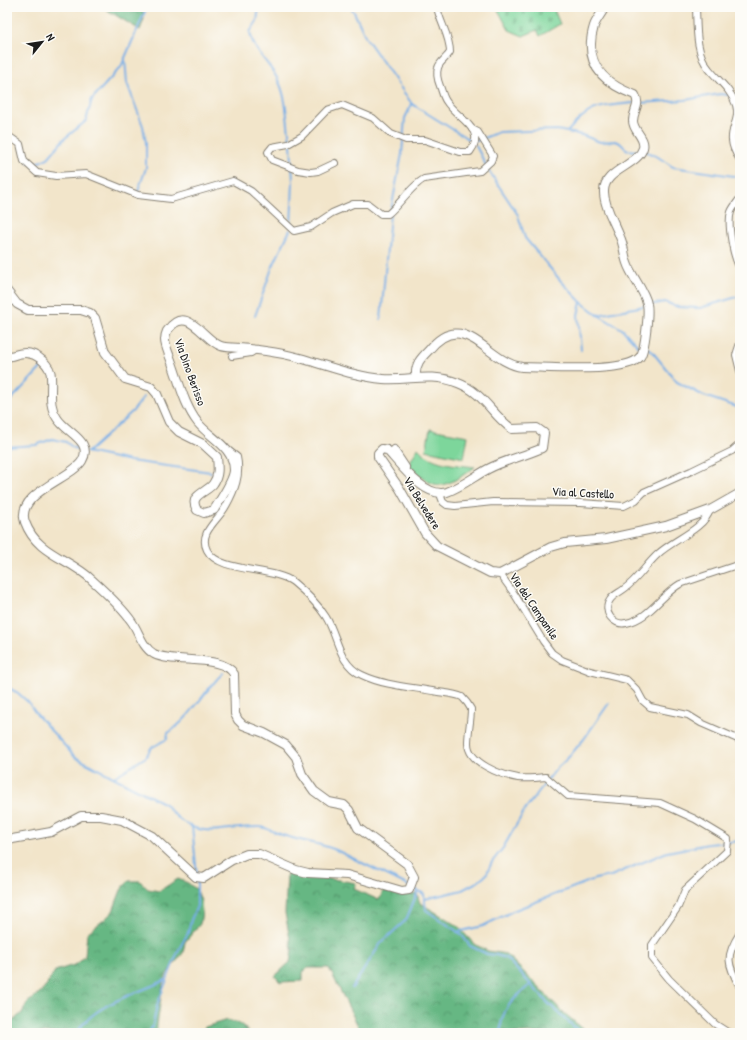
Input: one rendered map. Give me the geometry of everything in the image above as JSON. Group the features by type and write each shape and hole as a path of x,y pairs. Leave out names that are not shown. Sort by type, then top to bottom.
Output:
{"street":[{"path":"335,163 318,171 310,172 298,170 272,160 269,157 268,152 272,147 288,144 302,136 327,110 342,105 373,118 391,134 406,140 425,140 460,152 470,152 475,145 476,137 472,129 446,101 438,81 437,70 439,64 450,52 450,45 439,17 437,7"},
{"path":"416,376 418,363 434,343 446,334 458,334 471,337 512,366 598,369 633,362 641,357 644,349 647,303 627,264 621,238 607,206 604,191 607,180 638,156 643,148 643,143 633,126 633,118 638,103 635,95 614,84 594,67 592,41 594,25 605,7"},
{"path":"696,7 697,35 703,60 732,96 736,107 731,141 740,160"},
{"path":"7,135 20,144 24,161 37,173 56,176 86,174 138,195 171,199 233,181 251,191 294,231 311,227 332,212 353,204 368,204 381,214 388,214 408,194 416,183 424,179 480,171 491,161 493,156 478,132 472,129"},
{"path":"740,198 731,213 730,224 735,259 740,268"},
{"name":"Via Dino Berisso","path":"7,291 17,304 28,310 81,310 90,313 95,318 105,352 125,379 151,386 157,394 169,422 179,432 203,444 217,457 218,473 212,485 195,499 195,506 200,512 208,513 214,510 232,476 234,469 227,450 199,424 188,408 165,340 167,332 174,324 182,321 190,322 221,346 258,349 311,361 344,372 384,379 416,376 446,379 460,383 482,397 500,421 512,429 537,428 544,433"},
{"path":"740,343 736,355 740,371"},
{"path":"232,356 250,353 258,349"},
{"path":"7,357 20,354 30,354 44,361 52,376 50,390 51,407 57,419 81,441 84,448 84,454 77,466 34,496 26,506 24,520 42,548 62,560 82,569 118,605 132,622 148,649 155,654 178,659 223,664 231,669 234,674 235,714 238,720 243,725 264,733 286,745 296,757 302,774 314,791 329,802 344,805 349,810 358,828 407,864 414,878 410,888 402,891 346,875 308,873 296,870 259,854 247,854 232,860 204,878 196,877 152,836 122,820 101,816 80,816 51,832 7,840"},
{"name":"Via Belvedere","path":"500,574 490,573 437,546 425,533 400,489 378,457 379,451 382,449 387,450 414,479 430,491 440,494 448,492 490,468 528,455 542,448 544,433"},
{"name":"Via al Castello","path":"440,494 440,499 443,502 447,505 455,506 493,502 581,502 624,506 636,500 644,492 732,451 740,444"},
{"path":"394,449 414,479"},
{"path":"227,450 238,457 239,474 236,485 226,507 208,530 205,538 206,550 218,561 290,580 303,590 326,616 341,655 360,674 382,683 461,697 472,709 472,724 468,744 477,762 492,770 519,778 546,777 568,796 660,803 695,819 728,839 726,851 686,890 678,906 652,945 652,958 685,996 715,1024 729,1033"},
{"path":"500,574 551,547 565,543 606,539 666,526 710,510 740,493"},
{"path":"710,510 703,523 658,553 641,570 631,584 610,599 607,609 608,615 615,621 627,623 652,609 673,588 680,584 740,564"},
{"name":"Via del Campanile","path":"500,574 515,595 543,641 552,653 562,660 590,671 627,680 637,690 643,701 650,706 688,715 701,723 740,740"},
{"path":"740,933 728,956 731,969 740,987"}],"green space":[{"path":"102,7 142,7 144,19 140,30"},
{"path":"500,7 553,7 560,24 540,36 537,30 523,36 509,30 498,10"},
{"path":"430,429 468,436 464,458 426,450"},
{"path":"418,448 424,454 437,461 475,467 456,480 441,485 434,484 426,480 408,465"},
{"path":"287,873 356,883 354,889 379,900 383,891 402,895 417,894 420,903 457,925 474,944 488,951 506,954 564,1013 588,1033 367,1033 360,1030 329,968 308,968 303,972 303,981 280,982 275,976 290,962 292,950 285,913"},
{"path":"178,879 188,883 197,890 201,901 202,912 200,924 185,942 183,953 168,972 163,983 156,1033 7,1033 7,1023 14,1020 22,1013 27,1003 44,989 55,971 77,964 85,956 87,933 113,911 121,890 128,881 140,881 148,889 159,891"},
{"path":"227,1020 242,1025 248,1033 200,1033 205,1027"}],"waterway":[{"path":"28,162 39,162 48,158 64,139 86,121 92,99 121,67 147,7"},
{"path":"259,7 257,21 250,32 258,52 276,76 282,89 290,140"},
{"path":"350,7 354,12 366,38 412,104 473,142"},
{"path":"125,59 127,83 143,126 146,143 146,168 137,194"},
{"path":"640,103 685,100 720,94 729,95"},
{"path":"733,95 740,96"},
{"path":"568,131 583,116 597,108 634,103"},
{"path":"391,210 402,154 405,118 412,104"},
{"path":"476,141 499,132 557,130 582,135 600,142 616,141 627,150 638,151"},
{"path":"291,144 293,182 291,226"},
{"path":"476,146 489,171 518,215 525,238 560,280 581,302 598,315 622,329 638,346 642,347"},
{"path":"645,151 658,157 673,167 740,177"},
{"path":"381,319 390,214"},
{"path":"255,316 272,268 290,230"},
{"path":"649,305 665,302 678,307 700,308 740,296"},
{"path":"581,302 578,315 581,350"},
{"path":"598,315 644,306"},
{"path":"646,348 650,349 677,382 704,396 740,408"},
{"path":"7,404 43,366"},
{"path":"88,452 133,411 144,397"},
{"path":"7,447 36,445 52,439 66,442 72,447 82,451"},
{"path":"86,452 130,461 211,472"},
{"path":"114,777 146,757 151,748 167,739 168,733 183,720 223,673"},
{"path":"7,687 18,693 28,702 37,715 75,757 165,804 187,825 198,829 209,830 245,827 264,828 284,836 336,850 409,886"},
{"path":"425,899 462,890 479,881 486,875 492,862 503,848 526,808 557,768 584,739 609,703"},
{"path":"192,826 197,875"},
{"path":"457,932 483,926 515,910 595,879 611,876 667,852 708,844 740,841"},
{"path":"149,1033 153,1025 157,1005 179,949 188,933 191,920 197,906 197,879"},
{"path":"413,888 424,894 426,910 461,934 470,946 487,954 506,958 550,1005 581,1033"},
{"path":"352,988 381,943 406,920 418,891"},
{"path":"76,1033 84,1022 105,1007 117,1000 165,980"},
{"path":"501,1033 501,1025 505,1011 514,999 531,984"}]}
